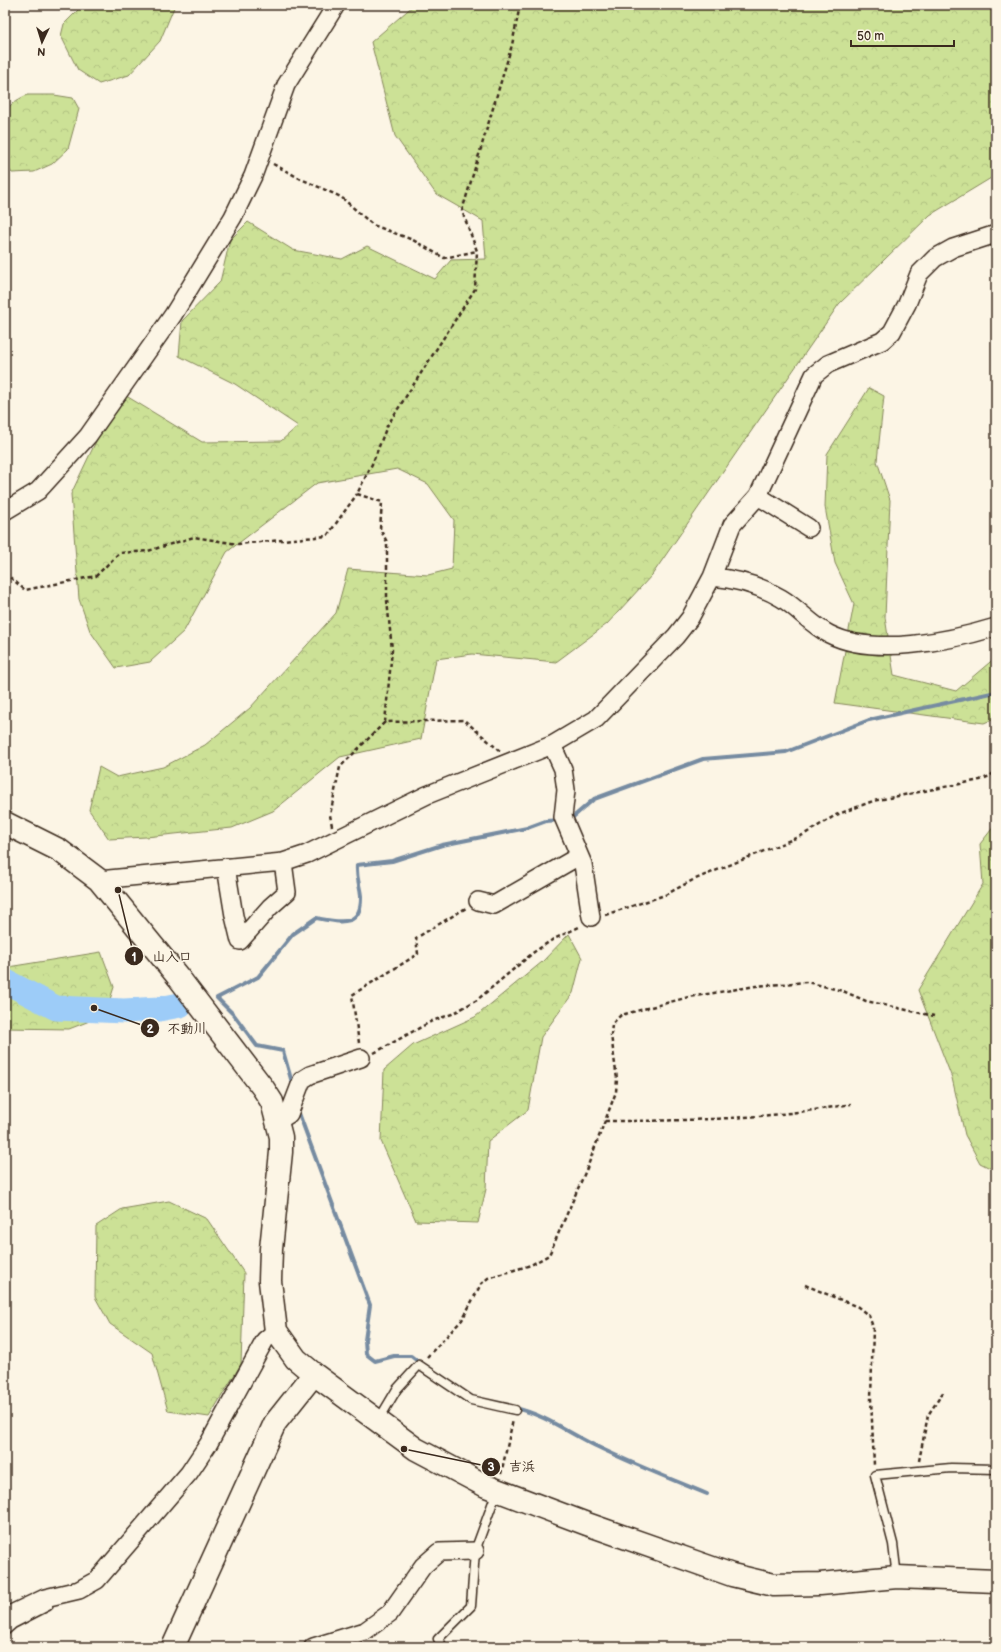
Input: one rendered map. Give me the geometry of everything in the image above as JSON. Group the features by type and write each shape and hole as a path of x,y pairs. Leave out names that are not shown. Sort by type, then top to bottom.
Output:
{"street":[{"path":"5,511 38,491 88,436 173,315 233,217 253,176 286,85 336,5"},
{"path":"98,880 283,862 307,854 427,795 513,762 552,745 596,719 676,636 690,618 712,578 732,525 758,496 814,375 828,364 882,341 892,332 907,304 918,274 936,258 953,248 996,234"},
{"path":"758,496 809,528"},
{"path":"712,578 729,578 747,582 781,598 814,625 831,635 862,644 884,646 919,643 952,639 996,628"},
{"path":"552,745 566,779 563,817 583,864 591,917"},
{"path":"5,823 59,850 98,880 179,978 272,1102 278,1121 281,1152 271,1249 270,1280 276,1331 296,1359 314,1374 416,1449 486,1486 587,1524 732,1575 774,1585 820,1584 897,1577 996,1580"},
{"path":"478,901 494,905 579,856"},
{"path":"226,867 234,916 240,941 270,907 287,892 283,862"},
{"path":"278,1121 289,1114 302,1080 310,1075 361,1058"},
{"path":"5,1617 45,1598 79,1590 97,1580 189,1473 209,1443 266,1340 276,1331"},
{"path":"173,1647 275,1423 314,1374"},
{"path":"313,1647 365,1630 390,1613 423,1566 439,1552 475,1551"}],"lane":[{"path":"378,1422 397,1389 419,1365 471,1400 515,1410"},
{"path":"897,1577 893,1544 875,1475 951,1468 996,1468"},
{"path":"443,1647 438,1639 471,1606 475,1551 497,1490"},
{"path":"5,1631 13,1624 79,1590"}],"path":[{"path":"5,573 25,590 96,576 119,553 148,551 194,537 238,544 327,536 357,494 373,462 387,426 475,289 477,250 462,211 512,45 520,5"},
{"path":"260,157 301,179 341,197 373,225 413,240 444,258 477,250"},
{"path":"334,841 330,815 340,767 385,722 392,650 387,600 387,542 380,529 382,502 357,494"},
{"path":"385,722 464,720 513,762"},
{"path":"478,901 416,938 418,954 352,995 361,1058 395,1043 432,1021 452,1014 477,1000 534,952 552,940 584,924 591,917 609,914 665,895 693,880 803,835 836,815 873,801 980,780 990,776 996,771"},
{"path":"419,1365 462,1320 481,1284 488,1278 531,1265 549,1255 616,1092 617,1079 611,1035 612,1024 621,1015 689,997 756,986 807,982 843,991 873,1003 934,1016"},
{"path":"605,1121 689,1120 808,1112 851,1104"},
{"path":"805,1286 858,1307 869,1316 873,1328 871,1406 875,1475"},
{"path":"917,1471 928,1415 944,1391"},
{"path":"497,1490 500,1484 515,1410"}],"green space":[{"path":"83,5 175,5 160,41 129,75 99,84 78,70 61,36 64,24"},
{"path":"414,5 996,5 996,175 930,215 839,304 652,575 607,624 556,662 472,654 436,659 421,739 340,757 273,811 232,828 146,837 109,839 89,810 99,767 117,777 163,767 205,745 250,708 336,613 348,569 428,575 452,569 454,520 428,484 397,469 317,483 227,552 184,631 150,662 116,668 90,631 79,599 71,494 100,433 123,394 202,442 281,441 298,426 235,384 179,356 182,321 220,282 230,240 248,222 293,250 342,259 367,246 435,279 451,260 486,259 483,221 436,194 395,136 371,42"},
{"path":"27,95 54,95 73,98 79,109 68,149 52,164 34,172 12,173 5,164 5,115 6,111 11,105"},
{"path":"869,388 884,396 877,461 890,500 885,617 894,675 956,691 996,657 996,718 984,723 835,703 854,604 835,563 825,507 827,454"},
{"path":"996,790 996,1171 980,1163 965,1135 952,1078 918,990 983,884 980,844 995,825 993,806"},
{"path":"569,934 582,958 573,993 541,1037 528,1110 488,1141 486,1189 478,1223 416,1221 381,1141 384,1070 413,1045 475,1017 542,962"},
{"path":"101,952 114,987 105,1015 69,1029 5,1028 5,966 8,967"},
{"path":"169,1201 207,1219 244,1273 241,1364 209,1417 168,1411 152,1353 110,1324 95,1297 96,1226 122,1209"}],"waterway":[{"path":"568,819 572,818 594,799 703,759 786,752 869,720 996,692"},
{"path":"293,1086 283,1051 257,1046 234,1015 217,998 258,977 293,934 316,918 332,921 347,921 353,919 360,907 361,896 357,865 392,861 442,845 527,828 546,821 560,820"},
{"path":"5,981 56,1008 124,1011 159,1009 180,1005"},
{"path":"297,1108 370,1305 365,1340 366,1354 375,1361 394,1356 411,1356 421,1364"},
{"path":"514,1408 536,1415 558,1425 589,1443 653,1472 707,1494"}],"place":[{"name":"山入口","path":"118,890"},
{"name":"不動川","path":"94,1008"},
{"name":"吉浜","path":"404,1449"}]}
